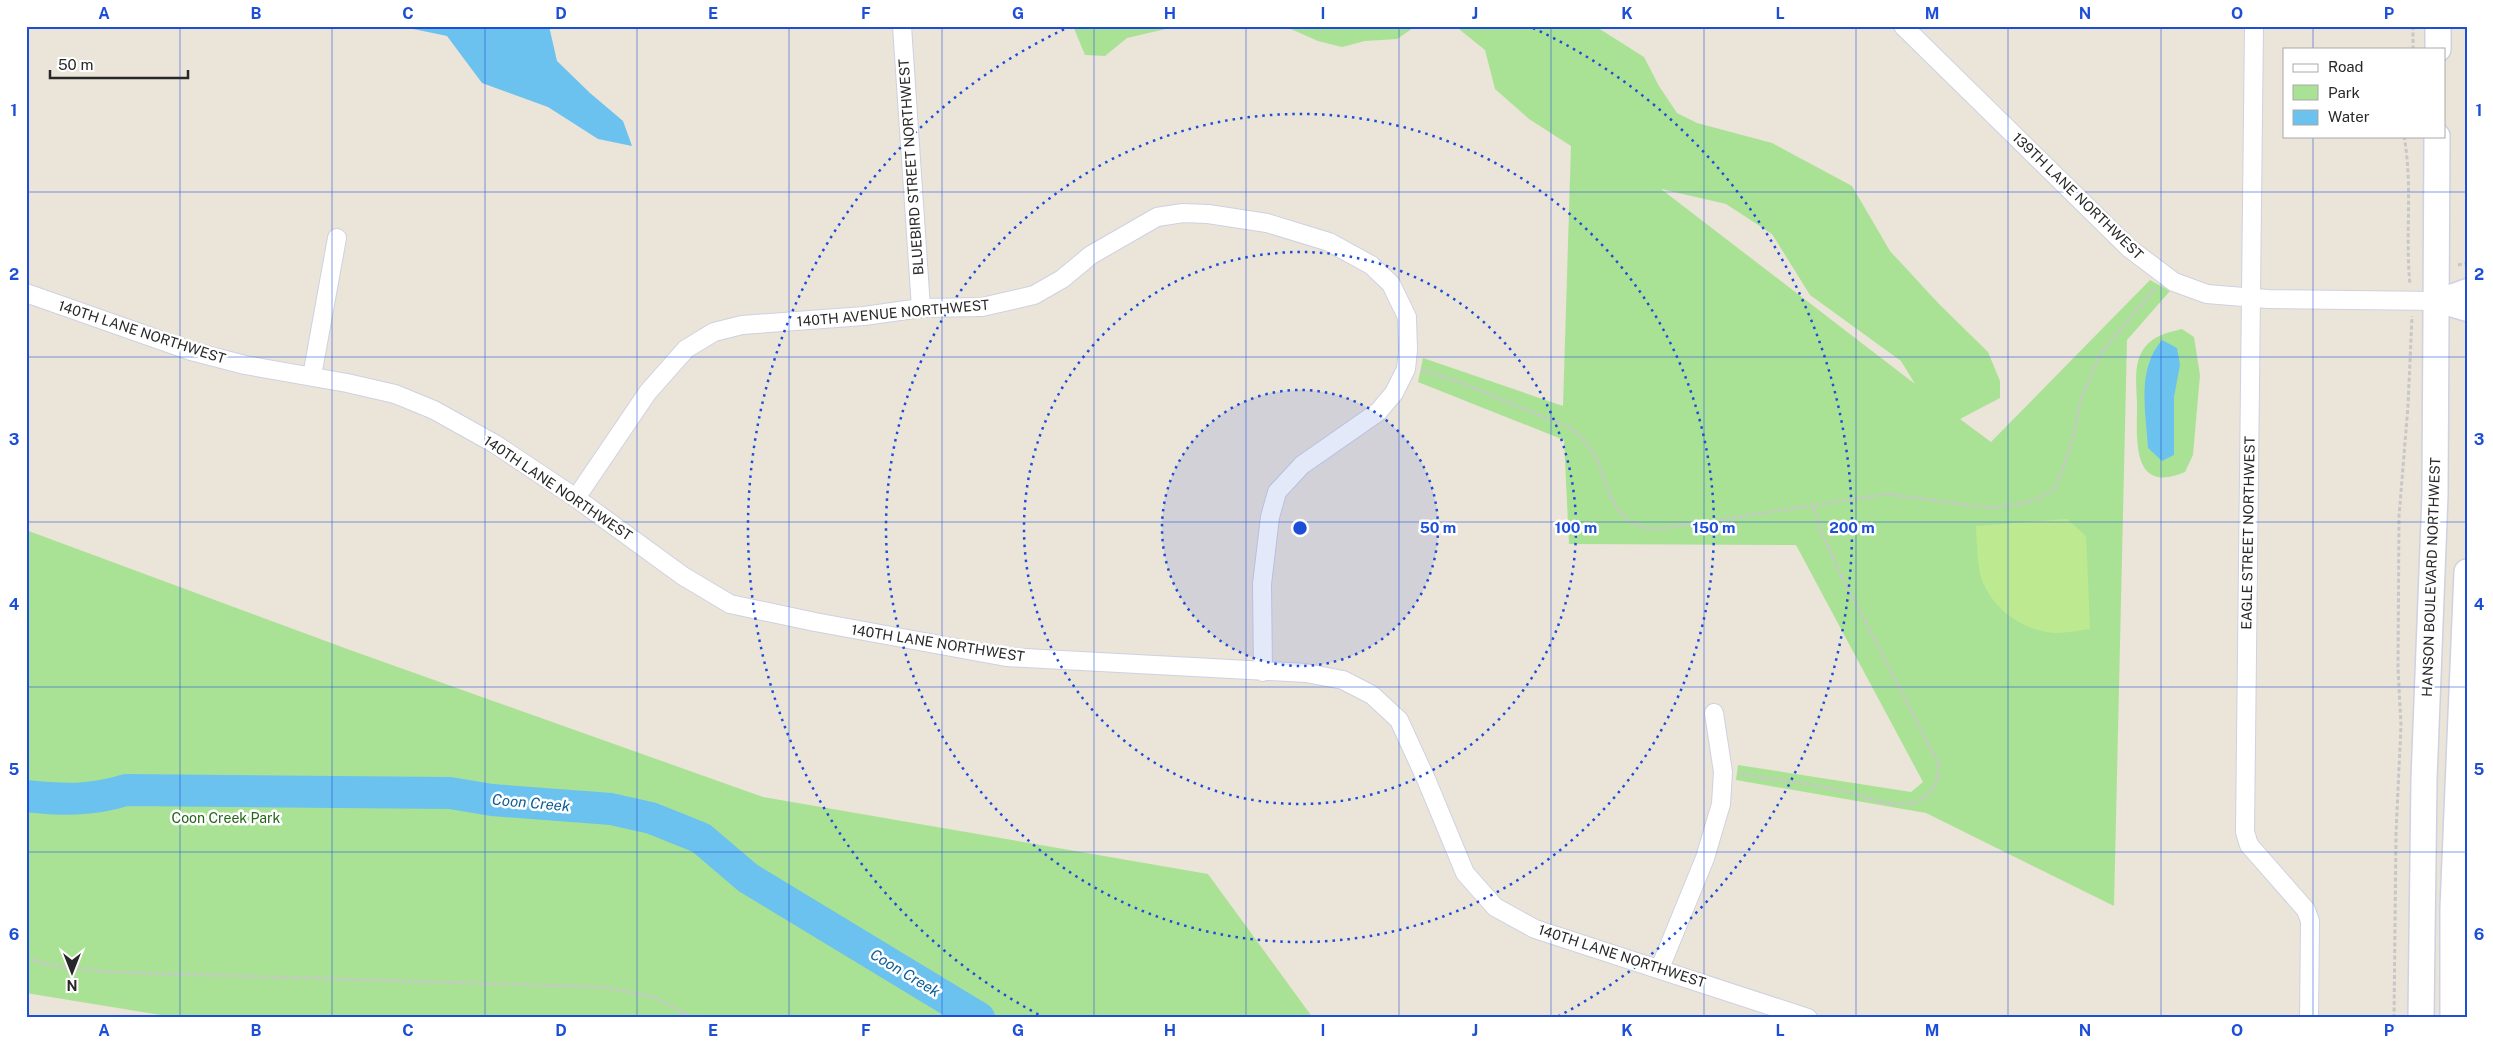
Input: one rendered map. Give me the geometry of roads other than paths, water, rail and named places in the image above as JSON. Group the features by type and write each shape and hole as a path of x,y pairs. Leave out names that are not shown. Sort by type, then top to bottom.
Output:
{"main road":[{"path":"2438,26 2438,48"},
{"name":"HANSON BOULEVARD NORTHWEST","path":"2421,1018 2424,789 2435,495 2437,138"},
{"path":"2453,1018 2454,898 2467,572"}],"street":[{"name":"BLUEBIRD STREET NORTHWEST","path":"902,26 920,308"},
{"name":"139TH LANE NORTHWEST","path":"1903,26 2129,248 2174,282 2207,294 2250,298 2437,301"},
{"name":"EAGLE STREET NORTHWEST","path":"2254,26 2245,832 2249,845 2306,910 2310,921 2310,1018"},
{"name":"140TH AVENUE NORTHWEST","path":"576,498 648,392 686,349 714,332 742,325 864,316 920,308 982,307 1034,295 1062,279 1099,250 1157,217 1183,213 1208,214 1267,222 1329,242 1372,264 1390,284 1407,317 1408,350 1406,369 1394,393 1378,412 1302,465 1277,492 1270,517 1262,584 1263,672"},
{"path":"312,376 337,238"},
{"path":"2437,301 2467,290"},
{"name":"140TH LANE NORTHWEST","path":"26,293 191,351 245,365 312,376 395,394 434,410 495,444 576,498 683,576 730,604 1006,658 1306,673 1343,680 1372,695 1399,720 1465,873 1495,907 1536,929 1808,1018"},
{"path":"2437,301 2467,310"},
{"path":"1660,968 1705,858 1721,804 1723,772 1714,713"}],"water":[{"path":"399,26 549,26 557,61 623,121 632,146 598,139 548,107 482,83 447,36"},
{"path":"2162,340 2177,348 2180,365 2174,397 2174,455 2162,461 2148,448 2144,392 2149,364"}],"waterway":[{"name":"Coon Creek","path":"26,796 76,799 113,794 126,790 450,793 492,800 611,809 651,818 701,838 748,878 979,1018"}],"park label":[{"name":"Coon Creek Park","path":"226,818"}]}
